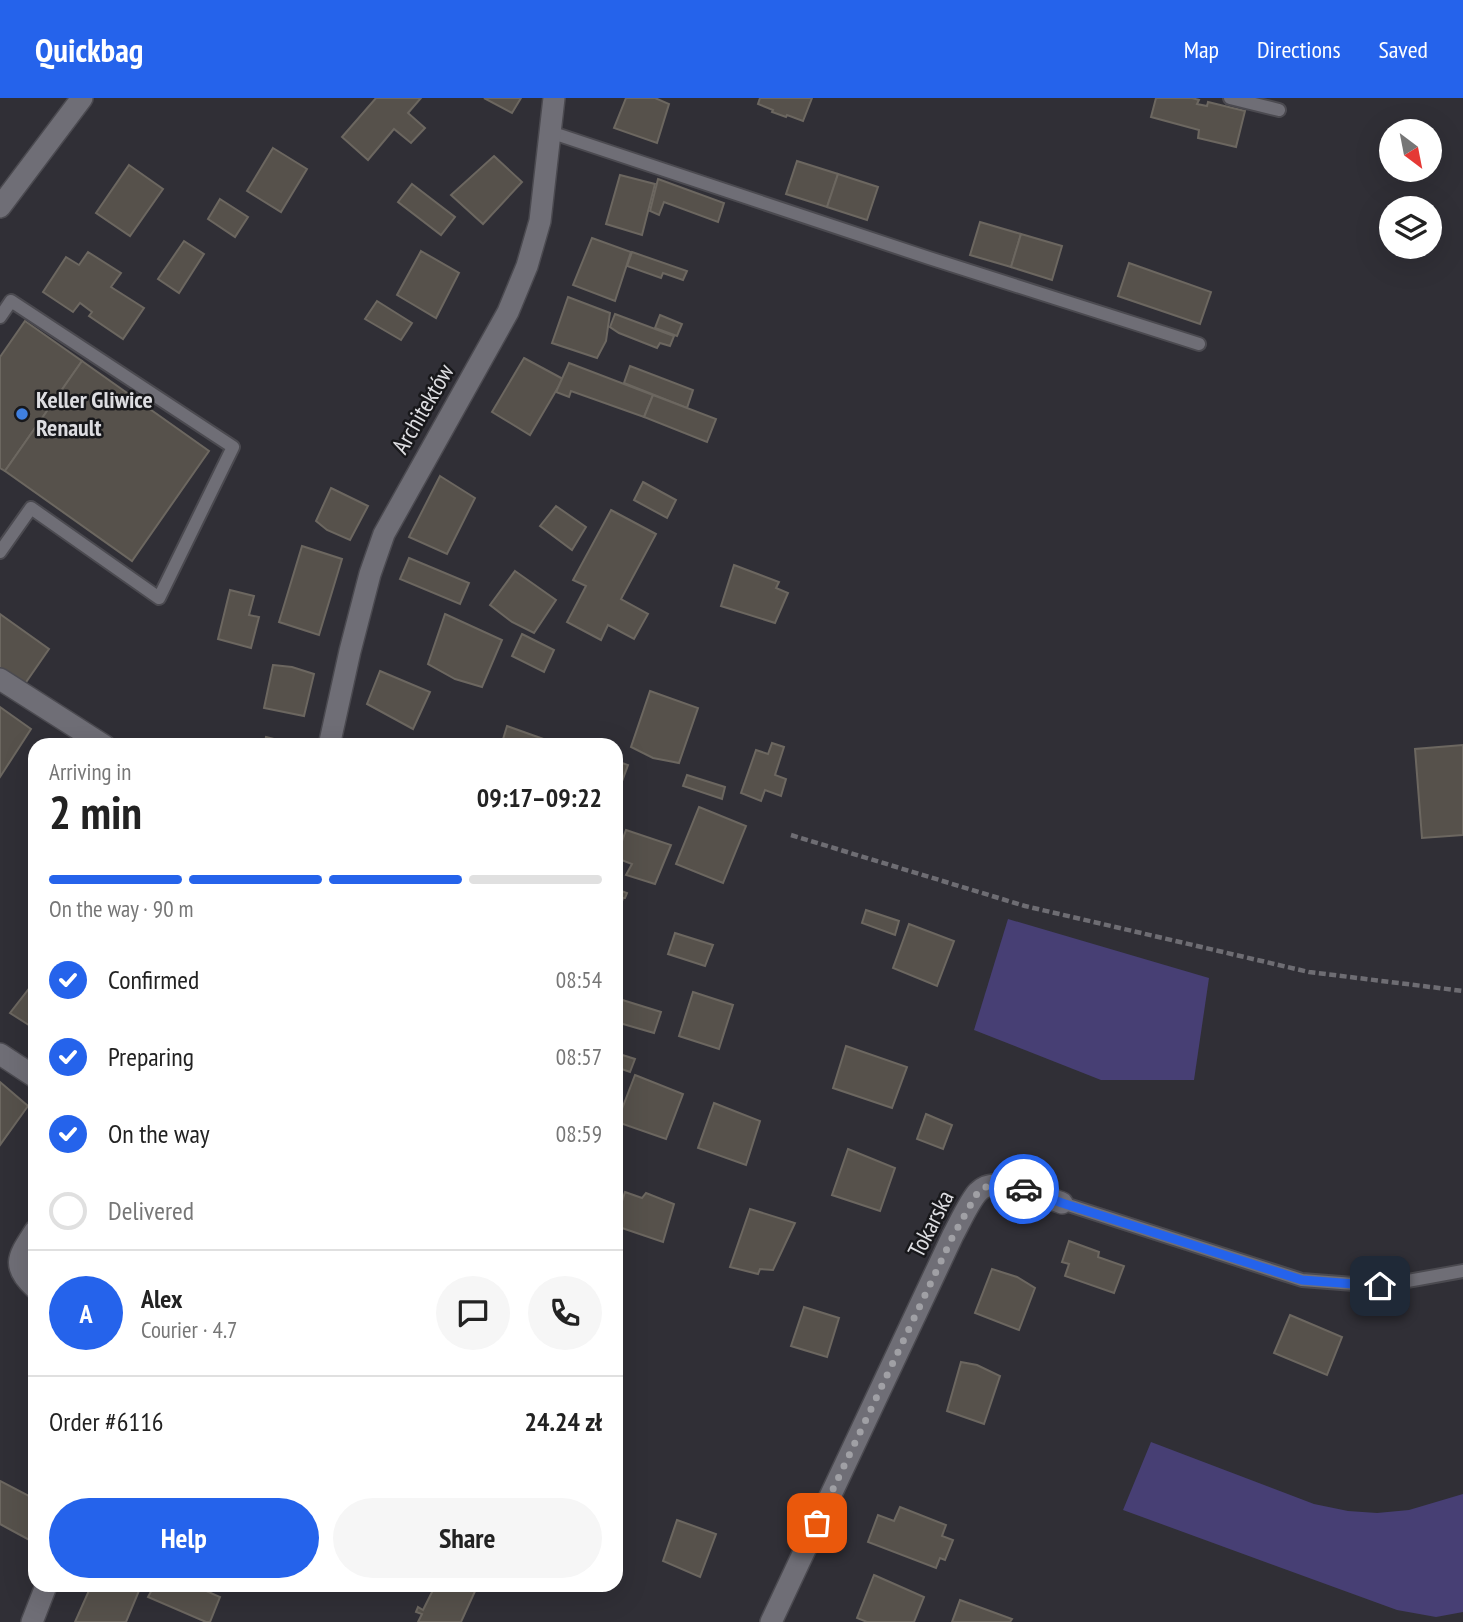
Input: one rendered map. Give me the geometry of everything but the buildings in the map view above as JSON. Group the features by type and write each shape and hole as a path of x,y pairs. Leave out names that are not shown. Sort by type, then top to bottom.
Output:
{"street":[{"path":"0,207 82,98"},
{"name":"Architektów","path":"332,738 353,638 384,534 508,312 527,266 540,221 554,98"},
{"path":"0,678 92,738"},
{"path":"0,1054 28,1072"},
{"name":"Tokarska","path":"771,1622 948,1245 979,1190 995,1183 1023,1189 1062,1203"},
{"path":"28,1243 21,1255 19,1267 28,1281"},
{"path":"32,1622 44,1592"}],"lane":[{"path":"1230,98 1279,110"},
{"path":"550,132 1199,344"},
{"path":"0,317 11,301 233,447 159,598 31,508 0,552"},
{"name":"Tokarska","path":"1062,1203 1302,1280 1380,1286 1463,1271"}],"path":[{"path":"791,835 1065,916 1309,972 1463,991"}],"shaded area":[{"path":"1008,919 1209,978 1194,1080 1101,1080 974,1030"},
{"path":"1151,1442 1314,1504 1348,1511 1377,1513 1409,1510 1463,1494 1463,1612 1436,1617 1397,1610 1123,1510"}],"way so far":[{"path":"817,1523 953,1236 979,1190 995,1183 1024,1189"}],"place":[{"name":"Keller Gliwice Renault","path":"22,414"}],"route":[{"path":"1024,1189 1302,1280 1380,1286"}]}
